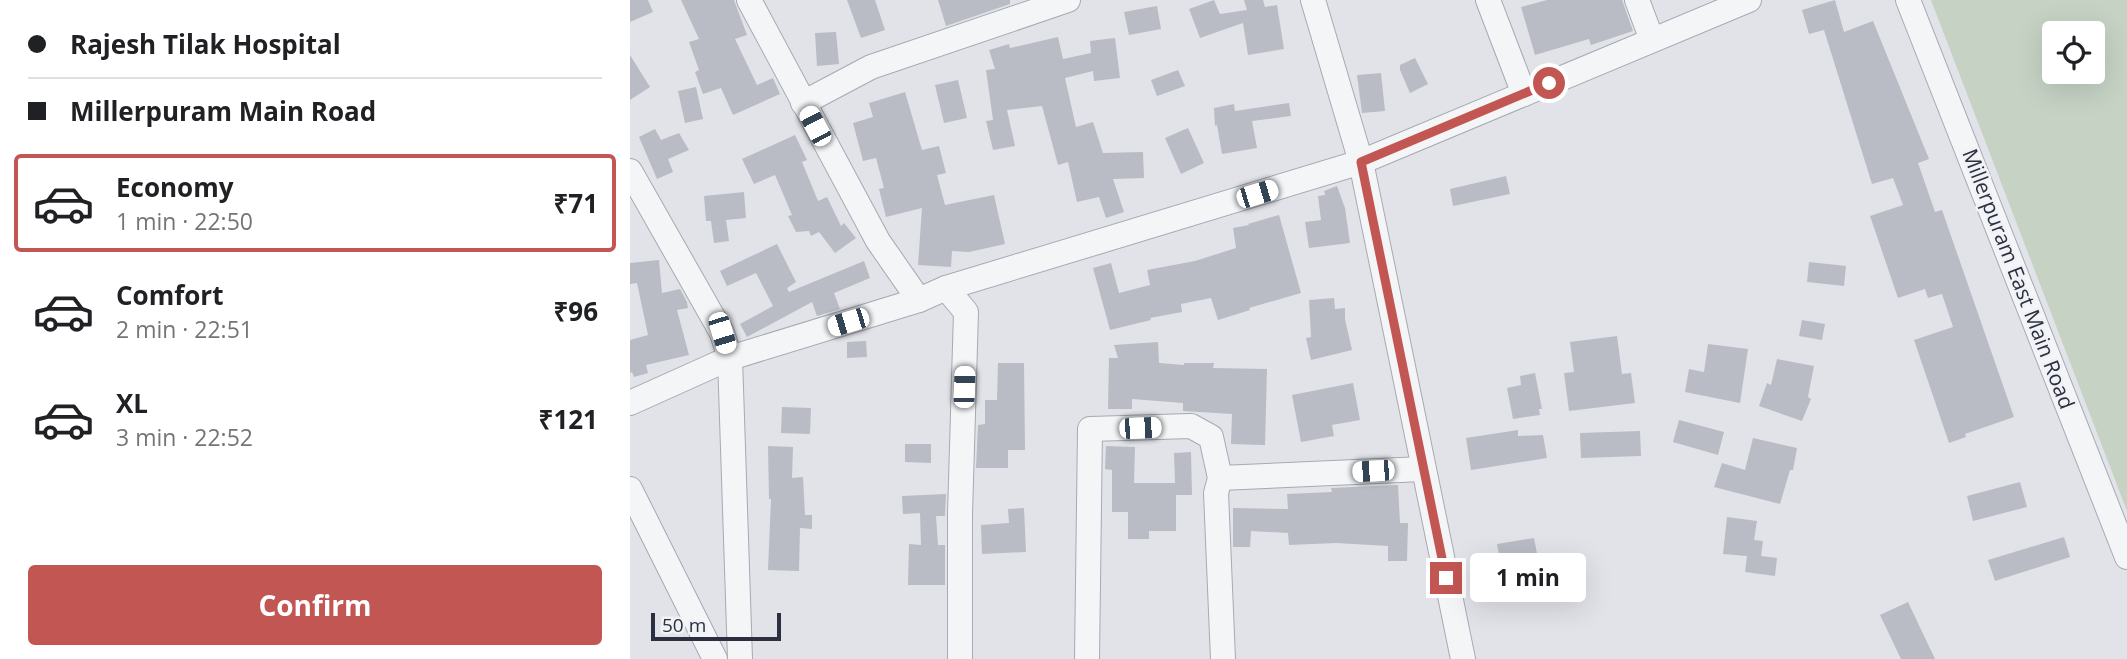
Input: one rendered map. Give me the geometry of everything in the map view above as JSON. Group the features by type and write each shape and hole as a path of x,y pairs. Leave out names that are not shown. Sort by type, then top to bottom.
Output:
{"street":[{"path":"748,0 878,241 919,300"},
{"path":"803,103 871,67 1068,0"},
{"path":"1313,0 1361,162 1463,659"},
{"path":"1488,0 1524,94"},
{"path":"1637,0 1652,40"},
{"path":"630,403 730,358 919,300 946,288 1361,162 1749,0"},
{"name":"Millerpuram East Main Road","path":"1908,0 2127,557"},
{"path":"630,171 722,333 730,358 740,659"},
{"path":"946,288 966,312 960,514 960,659"},
{"path":"1087,659 1090,429 1191,426 1211,437 1220,478 1216,493 1223,659"},
{"path":"1220,478 1423,469"},
{"path":"630,489 715,659"}],"green space":[{"path":"1931,0 2127,0 2127,511"}],"building":[{"path":"630,0 648,0 653,12 630,22"},
{"path":"681,0 734,0 747,35 735,39 757,85 773,78 780,94 733,115 721,88 703,94 695,72 699,70 689,42 699,39"},
{"path":"847,0 875,0 885,30 861,38"},
{"path":"938,0 1010,0 1010,4 946,26"},
{"path":"1214,0 1220,14 1247,10 1244,0 1263,0 1265,7 1277,5 1284,49 1248,55 1243,23 1200,38 1189,9"},
{"path":"1547,0 1622,0 1633,31 1591,45 1589,39 1535,55 1521,7"},
{"path":"1835,0 1844,32 1873,21 1929,159 1918,163 1935,212 1942,210 2014,417 1965,434 1966,437 1949,443 1914,340 1953,327 1942,294 1928,298 1925,289 1898,298 1870,216 1903,205 1893,178 1872,184 1824,30 1809,34 1802,10"},
{"path":"1157,6 1161,29 1129,35 1124,12"},
{"path":"836,32 839,64 817,66 815,33"},
{"path":"1058,37 1063,59 1091,53 1090,41 1115,38 1120,78 1094,81 1093,71 1065,78 1076,127 1093,122 1103,153 1143,152 1144,178 1113,179 1124,212 1106,218 1099,197 1077,202 1068,162 1058,165 1042,106 1007,110 1015,146 993,150 986,121 993,120 986,70 995,69 989,50 1009,44 1010,48"},
{"path":"630,55 650,87 630,100"},
{"path":"1415,58 1428,84 1410,93 1400,65"},
{"path":"1178,70 1185,86 1157,96 1151,80"},
{"path":"1381,73 1385,111 1362,113 1357,75"},
{"path":"958,80 967,118 944,123 935,85"},
{"path":"696,87 703,119 685,123 678,91"},
{"path":"905,92 922,150 939,146 946,173 937,175 945,205 994,195 1005,244 969,252 952,251 951,267 918,265 922,208 886,217 879,189 884,188 876,158 863,161 853,123 873,117 869,103"},
{"path":"1289,103 1291,116 1252,121 1257,148 1222,154 1214,108 1234,104 1235,111"},
{"path":"1188,128 1204,163 1181,174 1165,138"},
{"path":"655,129 661,140 679,133 689,150 668,159 673,172 657,179 639,137"},
{"path":"795,135 807,160 802,162 818,201 827,197 841,226 844,223 856,238 835,253 819,232 811,236 809,231 796,232 788,216 792,215 775,175 754,184 742,159"},
{"path":"1506,176 1510,194 1453,206 1450,189"},
{"path":"1337,186 1345,208 1350,243 1309,248 1305,222 1321,220 1318,196 1325,195 1324,191"},
{"path":"744,192 746,218 726,220 729,241 714,243 711,221 706,221 704,196"},
{"path":"1279,215 1301,293 1218,320 1211,298 1181,304 1182,312 1110,330 1093,268 1111,263 1119,293 1150,285 1147,270 1195,261 1236,248 1233,228"},
{"path":"777,244 796,282 787,288 789,292 864,261 870,278 834,293 840,309 817,316 812,302 747,337 740,324 773,306 756,273 727,286 720,271"},
{"path":"659,260 662,293 680,289 687,302 688,308 677,310 689,355 646,365 648,373 634,377 632,372 630,373 630,340 648,335 637,283 630,284 630,263"},
{"path":"1809,262 1846,266 1844,286 1807,282"},
{"path":"1334,298 1335,309 1345,308 1352,350 1311,360 1306,338 1311,337 1309,300"},
{"path":"1802,320 1825,324 1822,340 1799,336"},
{"path":"1617,336 1622,374 1631,373 1635,403 1569,411 1564,373 1574,372 1570,342"},
{"path":"866,341 867,357 847,358 847,342"},
{"path":"1158,342 1159,363 1214,363 1213,368 1267,369 1265,445 1231,444 1232,414 1183,411 1183,403 1132,399 1132,409 1108,409 1109,358 1118,358 1114,345"},
{"path":"1708,344 1748,349 1740,403 1685,392 1689,369 1704,372"},
{"path":"1777,359 1814,366 1808,397 1811,399 1802,421 1759,406 1767,383 1771,385"},
{"path":"998,363 1024,363 1025,450 1008,450 1008,468 976,468 978,425 985,424 985,400 997,400"},
{"path":"1535,373 1542,409 1539,409 1540,415 1513,419 1507,388 1521,385 1520,376"},
{"path":"1353,383 1360,420 1332,425 1334,436 1301,442 1292,395"},
{"path":"782,407 811,408 810,434 781,433"},
{"path":"1679,420 1724,432 1718,455 1673,442"},
{"path":"1518,430 1518,436 1543,435 1547,458 1471,470 1466,438"},
{"path":"1640,431 1641,456 1581,458 1580,433"},
{"path":"1753,438 1797,448 1793,470 1790,470 1780,504 1714,487 1722,463 1745,470"},
{"path":"905,444 931,444 931,463 905,462"},
{"path":"768,446 793,447 792,478 803,477 805,515 812,515 812,529 800,528 799,571 768,570 771,499"},
{"path":"1106,446 1135,447 1134,483 1175,483 1174,453 1191,452 1192,495 1176,495 1176,531 1149,531 1149,539 1128,539 1128,512 1112,512 1112,470 1105,469"},
{"path":"2020,482 2027,507 1973,521 1967,496"},
{"path":"1398,485 1400,523 1408,523 1407,561 1388,561 1388,546 1336,543 1289,545 1288,533 1251,531 1250,547 1233,547 1233,508 1288,509 1287,494 1332,492 1331,488"},
{"path":"946,494 945,516 936,516 938,545 945,545 945,585 908,585 909,544 921,545 920,513 903,514 902,496"},
{"path":"1024,508 1026,552 982,554 981,525 1009,523 1008,509"},
{"path":"1727,517 1757,521 1754,540 1763,541 1761,556 1777,558 1775,576 1745,572 1747,556 1723,554"},
{"path":"2064,537 2070,557 1995,581 1988,560"},
{"path":"1534,538 1539,564 1571,558 1574,575 1505,588 1497,544"},
{"path":"1908,602 1935,659 1901,659 1880,615"}],"route":[{"path":"1446,578 1361,162 1549,83"}]}
